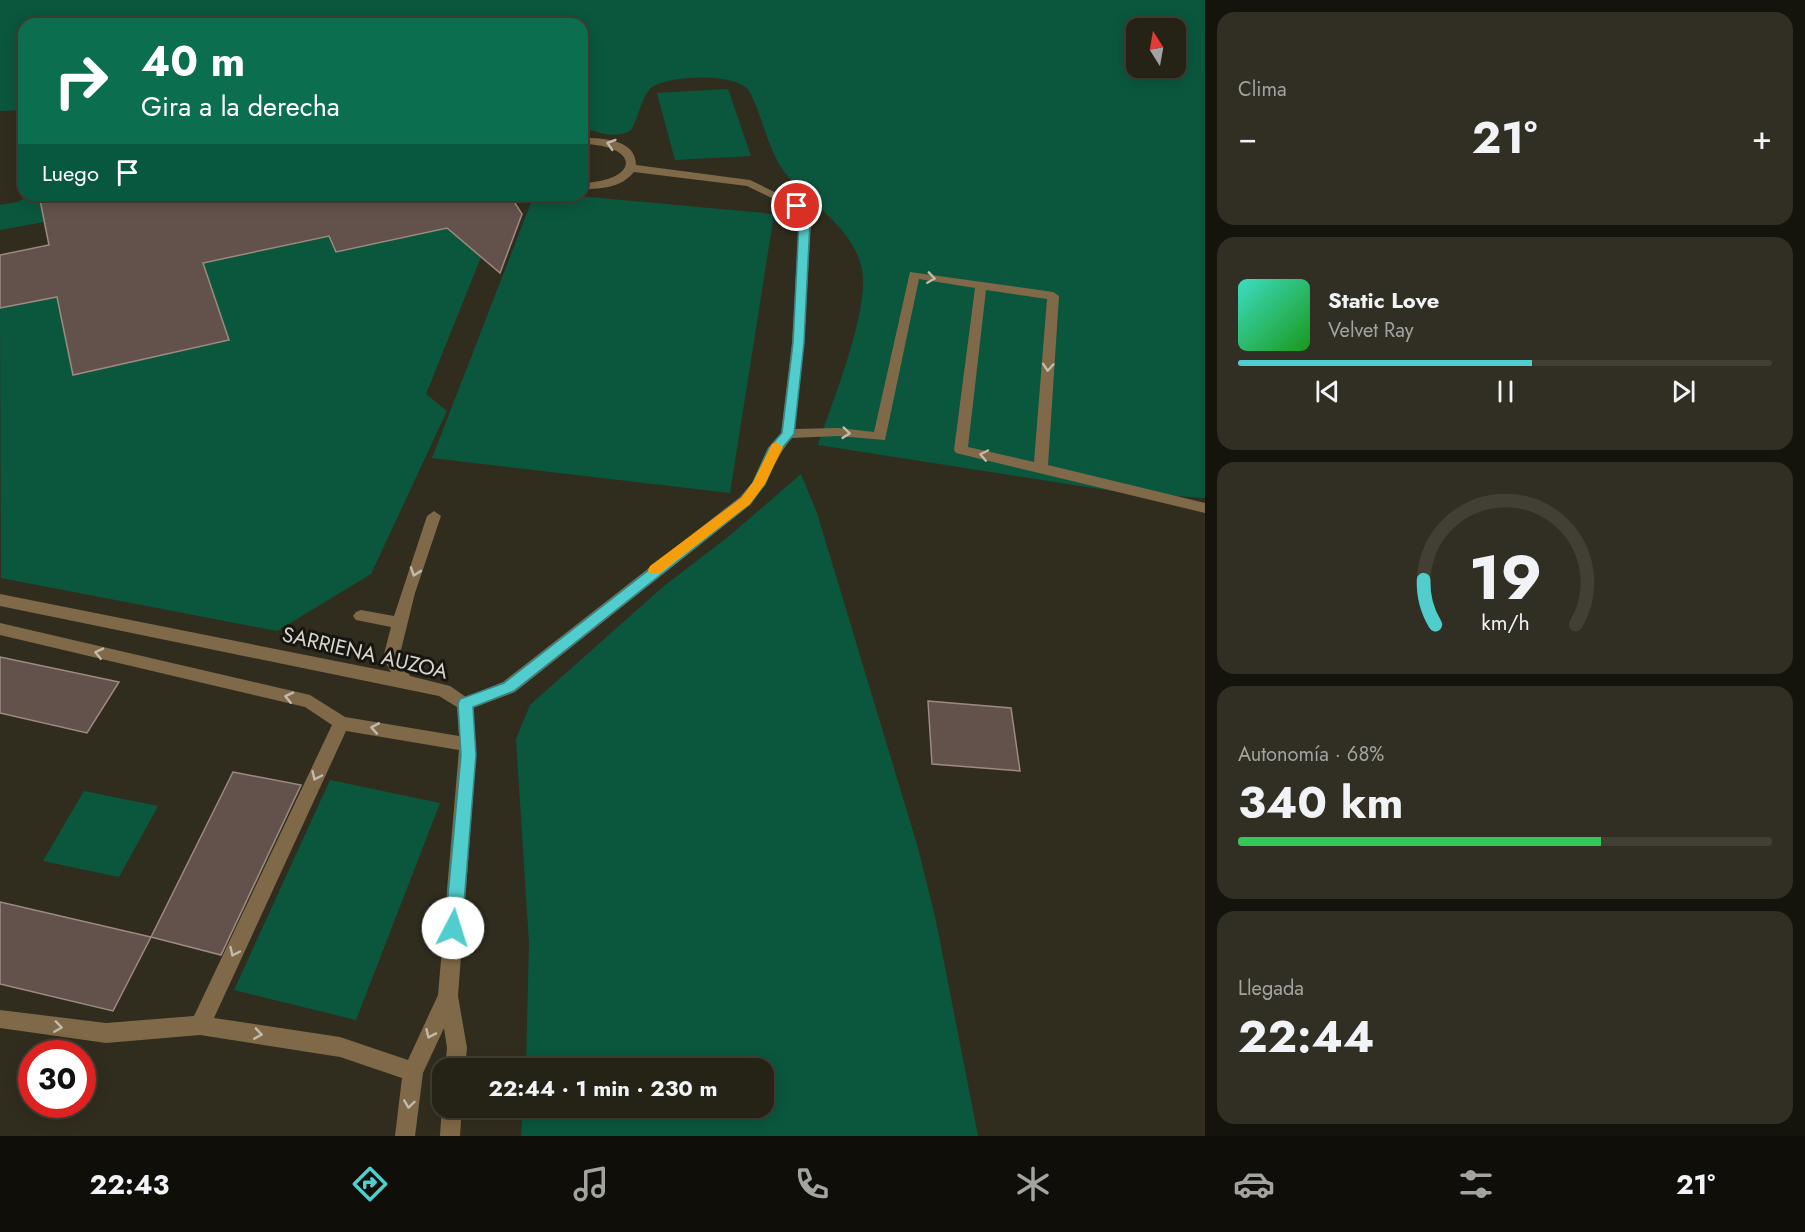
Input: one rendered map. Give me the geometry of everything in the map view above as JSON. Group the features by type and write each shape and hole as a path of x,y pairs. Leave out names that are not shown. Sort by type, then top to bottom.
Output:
{"street":[{"path":"588,141 599,141 622,148 633,161 632,168 615,182 588,185"},
{"path":"465,704 509,687 745,501 758,484 773,451 788,434 798,343 805,222 797,206 750,183 632,168"},
{"path":"788,434 838,432 880,437 914,275 1053,296 1041,468"},
{"path":"981,285 961,450 1205,507"},
{"path":"405,681 391,658 407,593 434,516"},
{"name":"SARRIENA AUZOA","path":"0,600 405,681 444,691 465,704 468,745 448,996"},
{"path":"361,616 400,623"},
{"path":"0,629 310,702 341,723 468,745"},
{"path":"200,1025 341,723"},
{"path":"448,996 457,1048 456,1058"},
{"path":"405,1136 413,1072 448,996"},
{"path":"0,1019 106,1033 200,1025 340,1047 413,1072"},
{"path":"450,1136 451,1118"}],"green space":[{"path":"0,0 1205,0 1205,498 1119,492 818,445 848,357 860,308 863,287 862,269 850,241 830,217 786,174 774,154 754,100 742,85 717,78 685,78 658,84 650,89 644,98 631,130 613,135 588,129 588,18 18,18 18,110 0,111"},
{"path":"728,89 751,156 675,160 657,93"},
{"path":"588,197 774,214 730,493 432,458 532,201 588,201"},
{"path":"40,201 44,222 0,230 0,205"},
{"path":"478,221 468,246 481,257 426,394 447,411 371,574 277,631 1,578 0,308 87,290 62,321 73,374 171,270 329,236 336,252"},
{"path":"801,474 817,513 918,848 936,921 978,1136 521,1136 522,1118 774,1118 774,1058 526,1058 529,943 516,739 530,705 664,586 728,537"},
{"path":"330,780 440,803 356,1020 234,990"},
{"path":"84,791 158,806 119,877 43,861"}],"building":[{"path":"40,201 514,201 522,214 500,273 447,228 336,252 329,236 203,263 229,340 73,375 57,297 0,308 0,255 49,245"},
{"path":"0,657 119,682 87,733 0,713"},
{"path":"928,701 1011,708 1020,771 932,764"},
{"path":"233,772 301,785 221,955 151,937"},
{"path":"0,902 151,937 113,1011 0,984"}],"slow traffic":[{"path":"655,570 745,501 758,484 777,447"}],"route":[{"path":"453,928 468,755 465,704 509,687 745,501 758,484 773,451 788,434 798,343 805,222 797,206"}]}
